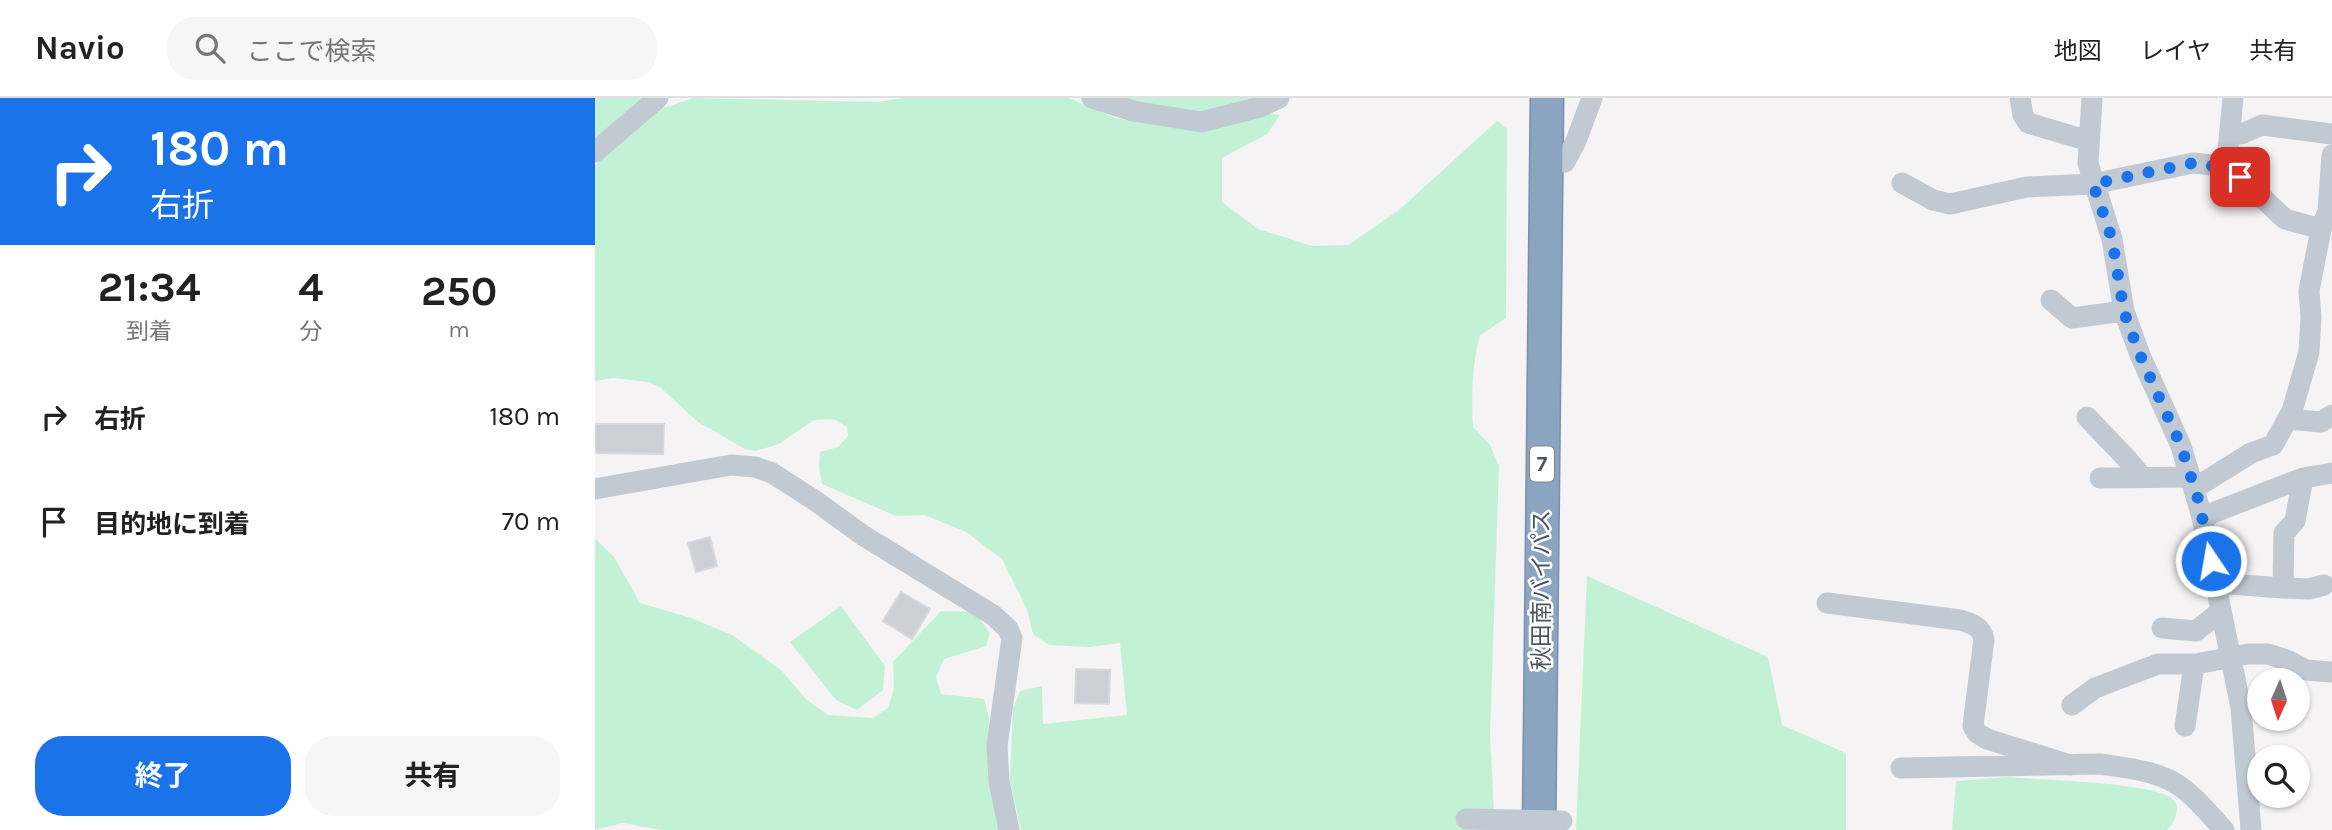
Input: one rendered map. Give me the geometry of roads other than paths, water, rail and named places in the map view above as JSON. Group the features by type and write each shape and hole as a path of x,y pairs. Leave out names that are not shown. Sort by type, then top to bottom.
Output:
{"highway":[{"name":"秋田南バイパス","path":"1547,98 1551,825"}],"street":[{"path":"595,152 658,98"},
{"path":"1092,98 1133,111 1201,122 1260,107 1279,98"},
{"path":"1565,162 1592,98"},
{"path":"2020,98 2023,115 2028,123 2089,141"},
{"path":"2092,98 2088,163 2112,239 2124,312 2140,355 2181,446 2202,517 2241,708 2251,830"},
{"path":"2226,171 2233,98"},
{"path":"2231,135 2262,125 2332,134"},
{"path":"1902,183 1933,200 1950,204 2027,187 2093,184 2193,163 2212,166 2240,177 2285,219 2327,217"},
{"path":"2099,478 2142,477 2193,482 2273,445 2288,419 2300,388 2309,352 2309,291 2327,217 2332,166"},
{"path":"2051,300 2071,318 2124,312"},
{"path":"2288,419 2321,422 2332,415"},
{"path":"2087,417 2142,477"},
{"path":"595,489 731,465 755,467 772,473 814,499 864,537 993,615 1008,629 1012,638 997,754 999,782 1009,830"},
{"path":"2202,517 2303,478 2332,473"},
{"path":"2283,588 2284,533 2295,521 2303,478"},
{"path":"2215,583 2309,589 2324,585"},
{"path":"1827,603 1960,620 1977,626 1985,639 1973,726 1977,733 1987,739 2070,765"},
{"path":"2162,628 2196,631 2221,611"},
{"path":"2072,705 2095,688 2158,664 2196,664 2248,654 2268,654 2306,670 2332,672"},
{"path":"2185,726 2196,664"},
{"path":"1901,768 2100,764 2129,768 2161,776 2185,789 2224,830"},
{"path":"1467,819 1551,825"}]}
